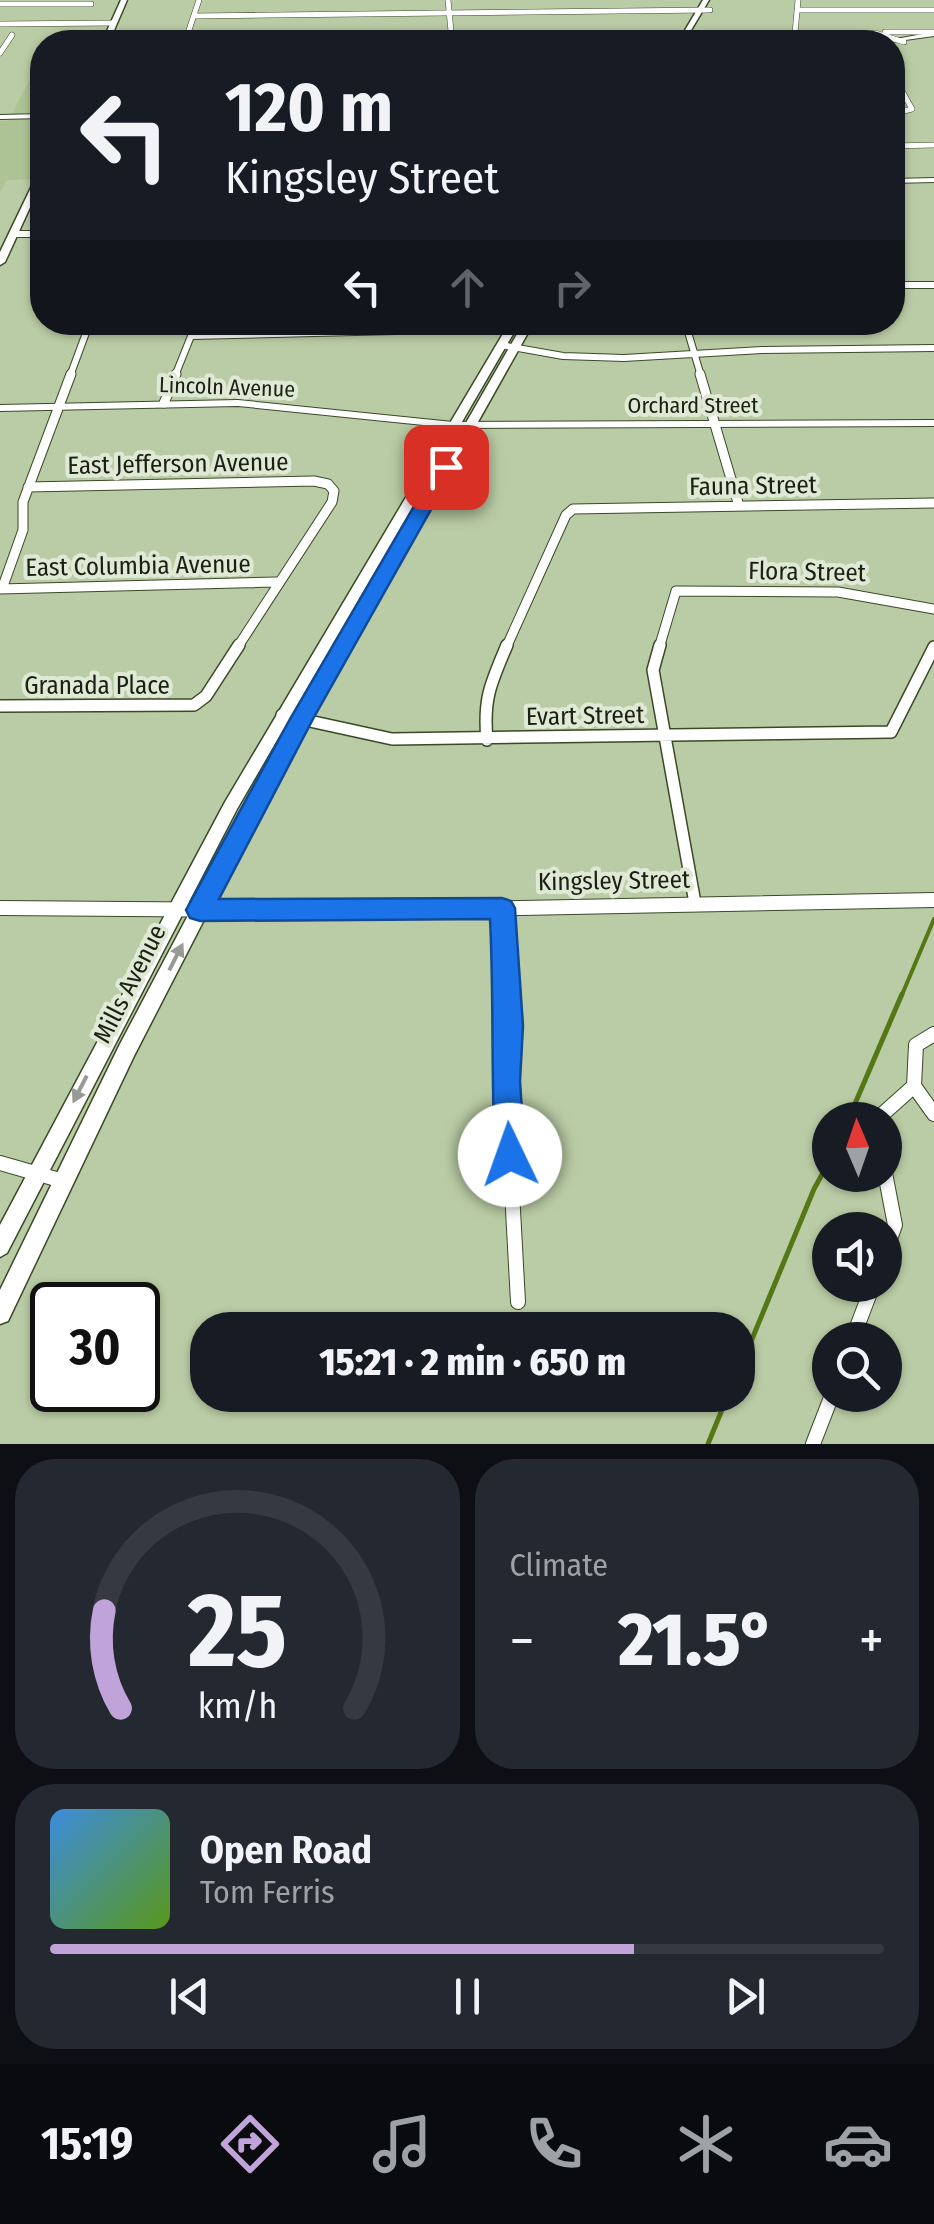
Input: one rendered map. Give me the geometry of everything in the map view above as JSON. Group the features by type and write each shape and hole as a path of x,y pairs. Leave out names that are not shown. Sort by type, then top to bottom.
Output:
{"main road":[{"path":"111,30 124,0"},
{"path":"705,10 706,0"},
{"path":"693,30 716,0"},
{"path":"0,262 30,201"},
{"name":"Mills Avenue","path":"0,1246 174,910 282,715 507,335"},
{"name":"Mills Avenue","path":"0,1313 62,1181 301,719 522,335"}],"street":[{"path":"189,30 199,0"},
{"path":"448,0 453,30"},
{"path":"796,30 798,0"},
{"path":"0,4 92,2 82,21"},
{"path":"16,4 3,30 39,30"},
{"path":"194,16 705,10"},
{"path":"798,10 934,10"},
{"path":"5,24 115,22"},
{"path":"5,24 115,22"},
{"path":"905,34 934,34"},
{"path":"905,40 934,34"},
{"path":"0,53 12,35"},
{"path":"905,91 912,112 905,113"},
{"path":"0,117 30,116"},
{"path":"905,146 934,146"},
{"path":"905,181 934,180"},
{"path":"13,234 30,234"},
{"path":"905,285 934,285"},
{"path":"1,589 22,530 23,502 85,335"},
{"path":"164,404 191,336 214,335"},
{"path":"689,335 739,506"},
{"path":"501,345 592,358 934,348"},
{"name":"Lincoln Avenue","path":"0,408 270,405 452,425"},
{"name":"Orchard Street","path":"452,425 934,422"},
{"name":"East Jefferson Avenue","path":"28,487 314,481 328,484 334,491 332,502 277,582"},
{"name":"Fauna Street","path":"487,740 487,691 566,515 573,509 934,503"},
{"name":"East Columbia Avenue","path":"1,589 277,582"},
{"name":"Granada Place","path":"0,706 194,705 206,696 277,582"},
{"name":"Flora Street","path":"662,736 653,670 676,591 844,590 885,594 934,609"},
{"name":"Evart Street","path":"282,715 392,739 891,732 934,647"},
{"path":"662,736 695,904"},
{"name":"Kingsley Street","path":"0,908 502,908 930,900"},
{"path":"502,908 509,1026 506,1081 518,1302"},
{"path":"934,1034 928,1034 916,1045 914,1086 934,1114"},
{"path":"896,1102 914,1086"},
{"path":"0,1163 38,1170 62,1181"},
{"path":"813,1444 825,1412"}],"shaded area":[{"path":"30,80 30,179 7,180 0,192 0,121 8,121"}],"waterway":[{"path":"901,997 934,919"},
{"path":"856,1102 902,994"},
{"path":"755,1332 813,1192"},
{"path":"708,1444 721,1412"}],"route":[{"path":"446,467 301,719 200,910 502,908 509,1026 506,1081 510,1155"}]}
